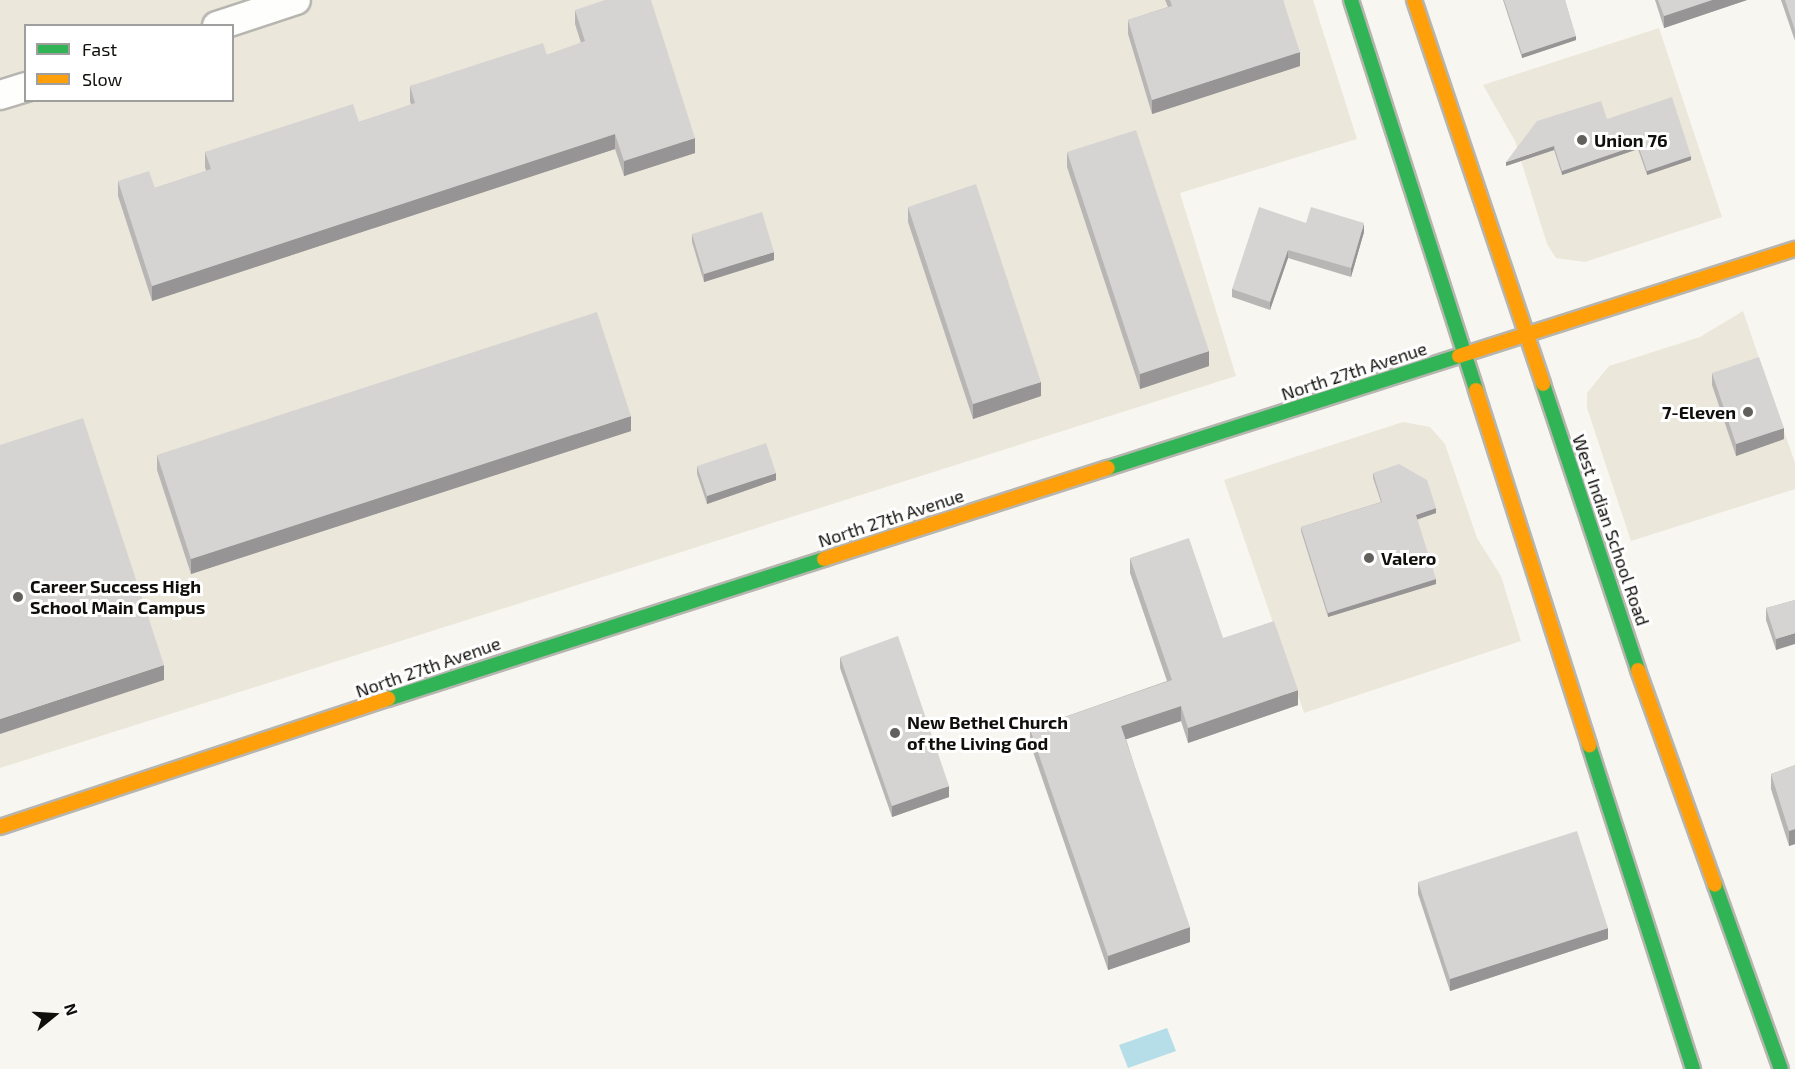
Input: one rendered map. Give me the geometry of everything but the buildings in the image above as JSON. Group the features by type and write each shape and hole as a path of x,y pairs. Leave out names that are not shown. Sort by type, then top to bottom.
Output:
{"main road":[{"path":"1351,0 1693,1069"},
{"name":"West Indian School Road","path":"1414,0 1637,666 1781,1069"},
{"name":"North 27th Avenue","path":"0,827 524,654 1526,332 1795,249"}],"street":[{"path":"223,24 296,0"},
{"path":"0,95 24,88"}],"shaded area":[{"path":"0,0 1313,0 1357,139 1180,193 1236,376 0,768"},
{"path":"1659,28 1722,217 1585,262 1556,258 1547,244 1515,141 1483,85"},
{"path":"1743,311 1795,463 1795,489 1631,541 1587,408 1587,393 1609,366 1700,337"},
{"path":"1403,422 1430,427 1445,444 1477,538 1501,576 1521,641 1304,713 1224,480"}],"water":[{"path":"1167,1028 1176,1051 1128,1068 1119,1045"}],"traffic: fast":[{"path":"1351,0 1476,390"},
{"path":"1108,468 1459,356"},
{"path":"1543,384 1638,670"},
{"path":"388,699 824,559"},
{"path":"1589,745 1693,1069"},
{"path":"1715,885 1781,1069"}],"traffic: slow":[{"path":"1414,0 1543,384"},
{"path":"1459,356 1795,249"},
{"path":"1476,390 1589,745"},
{"path":"824,559 1108,468"},
{"path":"1638,670 1715,885"},
{"path":"0,827 388,699"}],"place":[{"name":"Union 76","path":"1582,140"},
{"name":"7-Eleven","path":"1748,412"},
{"name":"Valero","path":"1369,558"},
{"name":"Career Success High School Main Campus","path":"18,597"},
{"name":"New Bethel Church of the Living God","path":"895,733"}]}
